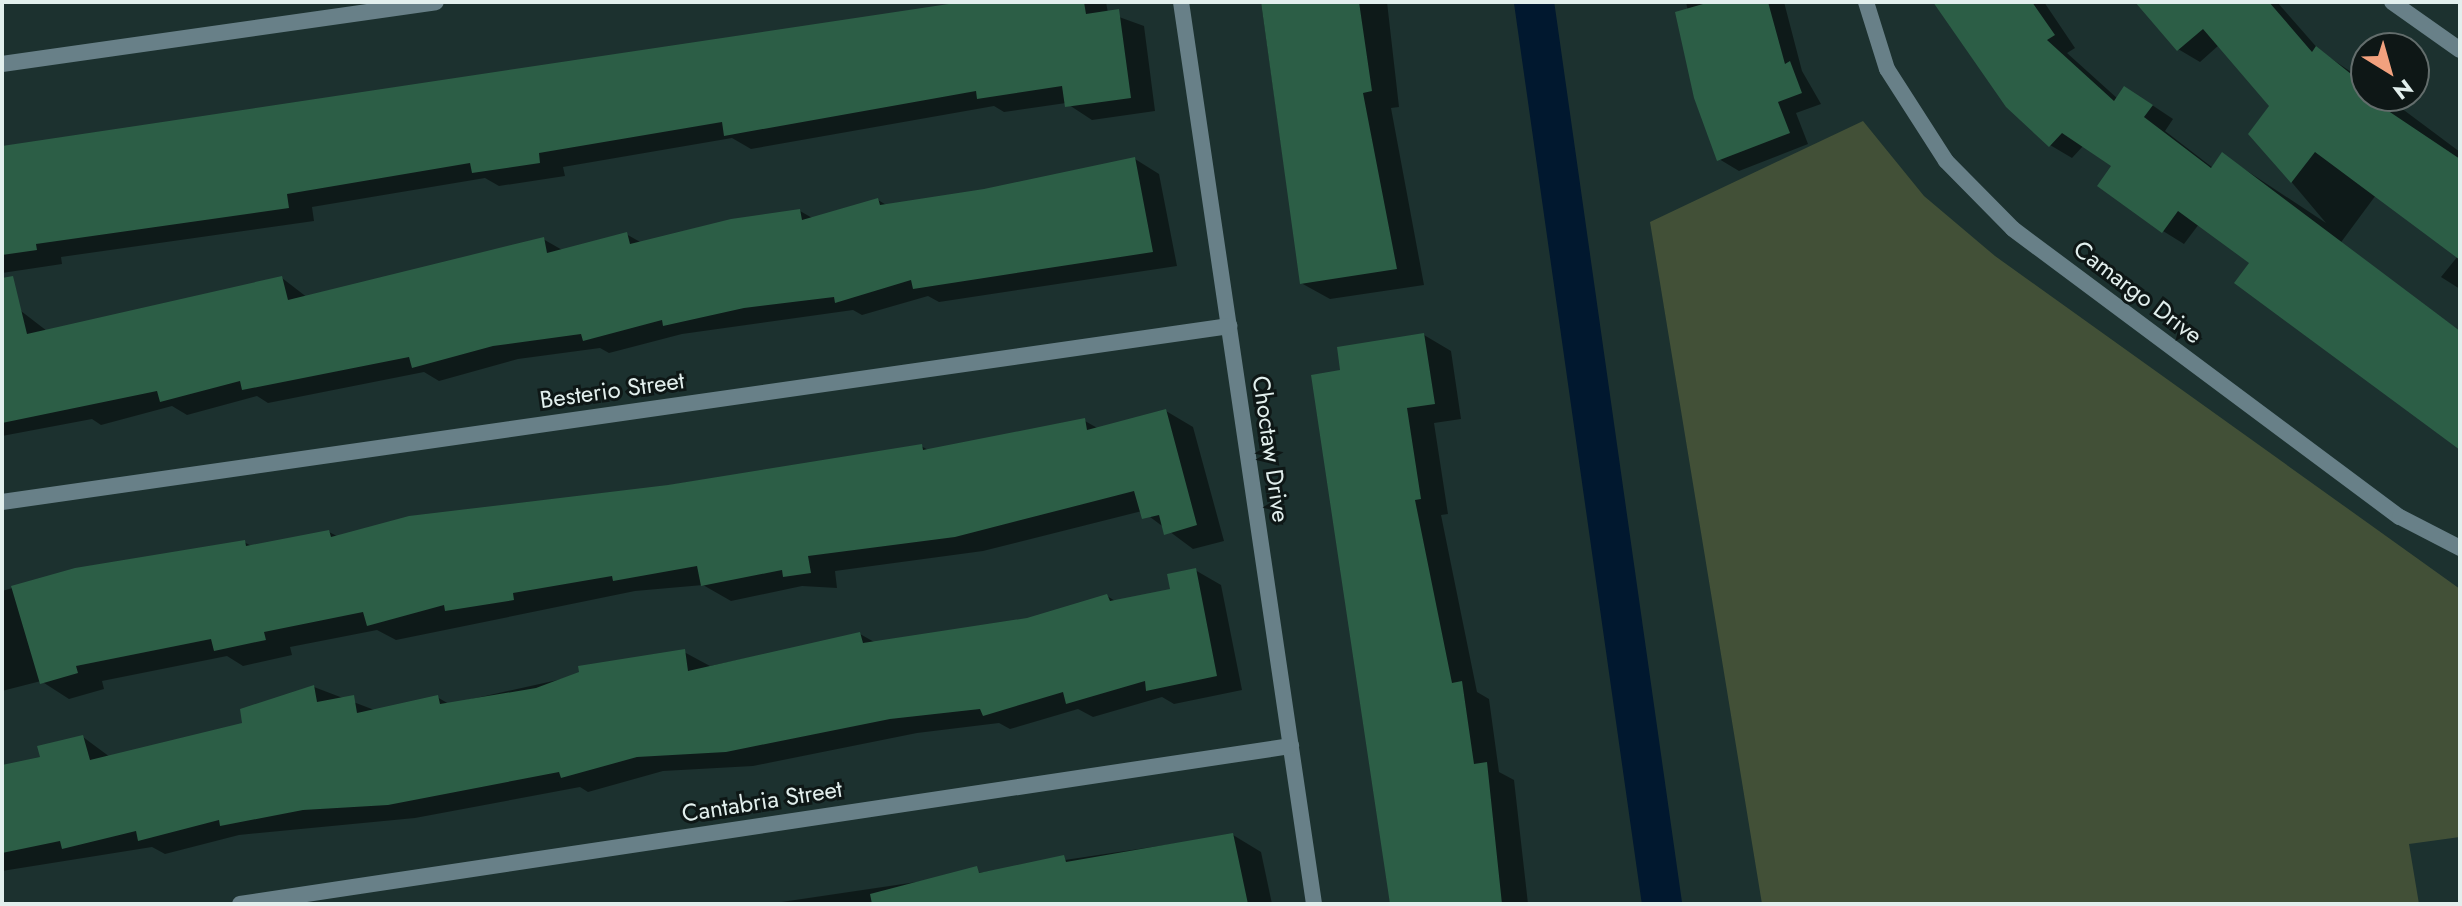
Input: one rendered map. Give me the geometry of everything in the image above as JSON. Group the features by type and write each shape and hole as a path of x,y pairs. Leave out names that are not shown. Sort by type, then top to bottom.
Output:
{"street":[{"path":"2,64 436,2"},
{"name":"Choctaw Drive","path":"1181,2 1314,904"},
{"name":"Camargo Drive","path":"1866,2 1887,69 1946,161 2013,229 2400,517 2460,548"},
{"path":"2392,2 2460,50"},
{"name":"Besterio Street","path":"2,502 1229,326"},
{"name":"Cantabria Street","path":"240,904 1291,746"}],"green space":[{"path":"1863,121 1924,196 1995,256 2460,589 2460,837 2409,844 2419,904 1762,904 1650,222"}],"building":[{"path":"962,2 1084,2 1086,14 1119,9 1131,98 1065,107 1062,86 977,99 976,91 724,136 722,122 539,153 540,163 472,173 470,163 287,194 289,208 36,244 37,250 2,255 2,146"},
{"path":"1261,2 1359,2 1372,91 1363,93 1397,269 1300,284"},
{"path":"1710,2 1768,2 1785,64 1790,61 1802,93 1778,102 1790,133 1717,161 1694,98 1675,12"},
{"path":"1933,2 2032,2 2055,35 2047,40 2114,101 2124,86 2153,105 2144,117 2211,168 2222,152 2460,331 2460,450 2234,283 2249,263 2178,211 2162,233 2097,186 2111,166 2062,133 2049,147 2006,107"},
{"path":"2135,2 2269,2 2312,52 2316,46 2350,73 2350,112 2390,112 2460,159 2460,260 2315,152 2291,183 2248,134 2269,106 2203,29 2177,51"},
{"path":"1135,157 1153,252 913,289 911,280 835,303 834,297 744,308 663,326 662,320 583,341 581,334 493,346 412,368 409,357 242,390 240,381 160,402 157,391 2,423 2,278 13,276 27,334 282,276 288,300 544,237 547,253 627,232 630,244 731,219 800,209 802,220 878,198 880,205 984,189"},
{"path":"1424,333 1435,404 1407,408 1421,499 1415,500 1452,683 1462,681 1474,764 1487,762 1502,904 1390,904 1311,375 1340,370 1337,347"},
{"path":"1166,409 1197,525 1164,535 1159,515 1142,519 1134,491 955,537 808,556 811,573 783,577 782,570 701,586 697,566 613,581 612,576 513,593 514,600 445,611 444,605 367,626 363,612 264,632 266,640 214,651 211,639 76,666 78,673 40,684 11,586 75,568 245,540 246,546 329,530 331,537 409,516 668,485 922,444 923,450 1085,418 1087,430"},
{"path":"1196,568 1217,676 1146,691 1145,681 1066,704 1063,692 983,716 980,709 890,719 726,752 637,757 561,778 559,772 388,805 303,810 220,826 219,820 138,841 136,831 62,849 60,841 2,853 2,765 40,757 37,746 83,735 90,760 242,723 240,709 314,685 317,702 354,695 357,713 438,695 440,704 536,688 579,672 578,666 685,649 688,671 860,632 863,643 1027,618 1107,594 1110,601 1170,589 1167,574"},
{"path":"1233,833 1248,904 872,904 870,894 977,866 979,873 1064,855 1066,862"}],"waterway":[{"path":"1534,2 1662,904"}]}
